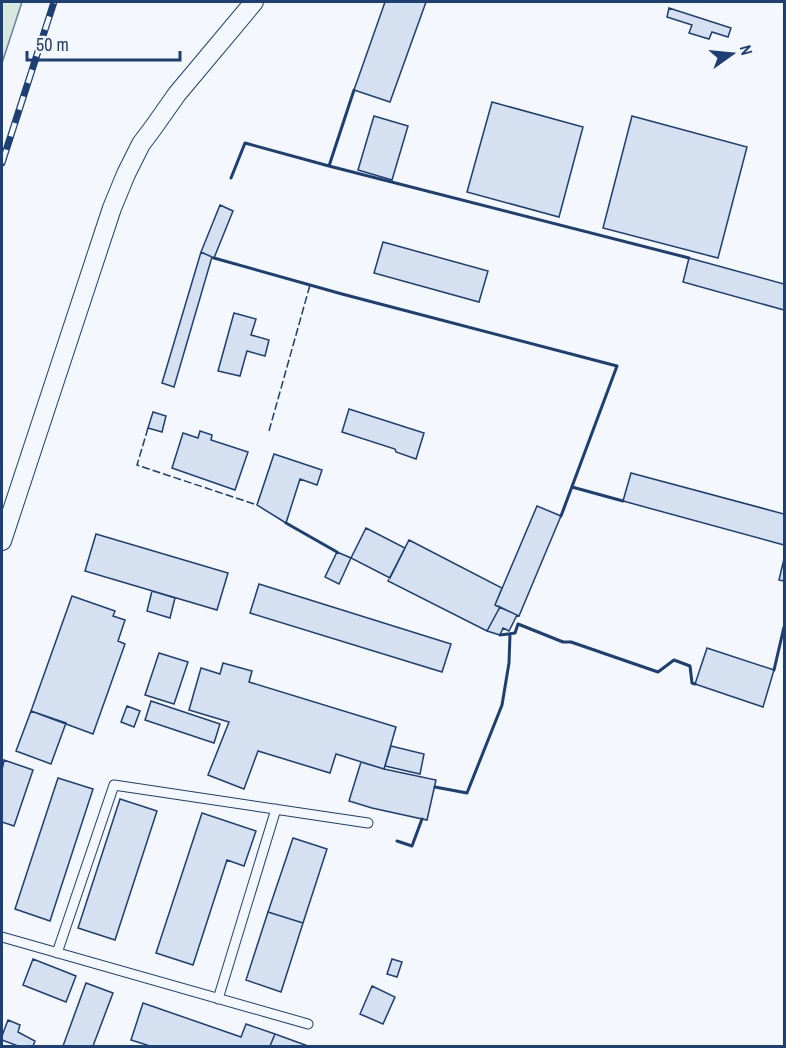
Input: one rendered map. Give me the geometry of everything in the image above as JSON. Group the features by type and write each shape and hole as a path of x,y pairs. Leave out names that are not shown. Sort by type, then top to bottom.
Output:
{"street":[{"path":"2,541 112,208 126,174 141,144 171,103 254,2"}],"lane":[{"path":"57,953 114,784 368,823"},
{"path":"218,999 276,809"},
{"path":"2,937 308,1024"}],"shaded area":[{"path":"2,2 22,2 2,63"}],"building":[{"path":"385,2 426,2 390,102 354,90"},
{"path":"669,8 731,28 728,37 712,32 709,39 689,33 692,25 667,17"},
{"path":"492,102 583,127 559,217 467,192"},
{"path":"374,116 408,126 392,180 358,170"},
{"path":"632,116 747,147 718,258 603,228"},
{"path":"220,205 233,211 214,258 201,252"},
{"path":"383,242 488,271 479,302 374,273"},
{"path":"201,252 212,257 174,387 162,383"},
{"path":"689,258 784,284 784,310 683,282"},
{"path":"234,313 256,319 251,335 269,340 265,356 247,351 240,376 218,371"},
{"path":"349,409 424,433 416,459 396,452 395,449 342,432"},
{"path":"153,412 166,416 162,432 148,428"},
{"path":"200,431 212,435 211,440 248,452 235,490 172,468 183,433 198,438"},
{"path":"274,454 322,470 317,485 300,479 286,523 257,505"},
{"path":"631,473 784,514 784,545 623,501"},
{"path":"537,506 561,516 519,616 495,605"},
{"path":"366,528 405,548 390,578 351,558"},
{"path":"96,534 228,573 217,610 85,571"},
{"path":"409,540 502,588 495,605 500,607 487,631 388,581"},
{"path":"337,552 351,558 339,584 325,577"},
{"path":"784,559 784,581 779,580"},
{"path":"259,584 451,644 442,672 250,613"},
{"path":"152,591 175,598 170,618 147,611"},
{"path":"72,596 115,611 113,616 125,620 118,641 125,644 93,734 31,711"},
{"path":"500,607 517,615 509,631 503,628 500,635 487,631"},
{"path":"707,648 774,670 763,707 695,684"},
{"path":"159,653 188,662 174,704 145,695"},
{"path":"223,663 252,671 249,682 396,727 384,769 336,754 330,773 258,751 244,789 208,775 229,722 189,710 201,668 220,674"},
{"path":"151,701 220,724 214,743 145,720"},
{"path":"127,706 140,711 134,727 121,722"},
{"path":"31,711 66,723 51,764 16,751"},
{"path":"391,746 424,754 420,774 385,766"},
{"path":"4,760 33,770 14,826 2,822"},
{"path":"361,762 436,780 427,820 349,801"},
{"path":"58,778 93,789 50,921 15,909"},
{"path":"120,799 157,811 115,940 78,928"},
{"path":"202,813 256,831 244,866 227,860 193,965 156,953"},
{"path":"293,838 327,849 303,923 268,912"},
{"path":"268,912 303,923 281,992 246,980"},
{"path":"33,959 76,976 66,1002 23,985"},
{"path":"392,959 402,962 397,977 387,974"},
{"path":"86,983 113,993 93,1046 63,1046"},
{"path":"372,986 395,997 383,1024 360,1014"},
{"path":"143,1003 241,1037 246,1024 275,1034 270,1046 150,1046 131,1040"},
{"path":"8,1020 20,1025 18,1032 35,1041 33,1046 18,1046 2,1040"},
{"path":"275,1034 308,1046 270,1046"}],"railway":[{"path":"2,163 54,2"}],"fence":[{"path":"269,431 310,285"},
{"path":"148,428 137,465 257,505"}],"wall":[{"path":"329,166 354,90"},
{"path":"231,178 245,143 689,258"},
{"path":"214,258 617,366 561,516"},
{"path":"572,487 623,501"},
{"path":"286,523 337,552"},
{"path":"500,635 515,633 518,624 563,642 571,642 658,672 674,660 690,666 692,683 695,684"},
{"path":"774,670 784,627"},
{"path":"435,787 467,793 502,705 509,663 510,634"},
{"path":"397,841 412,846 422,819"}]}
